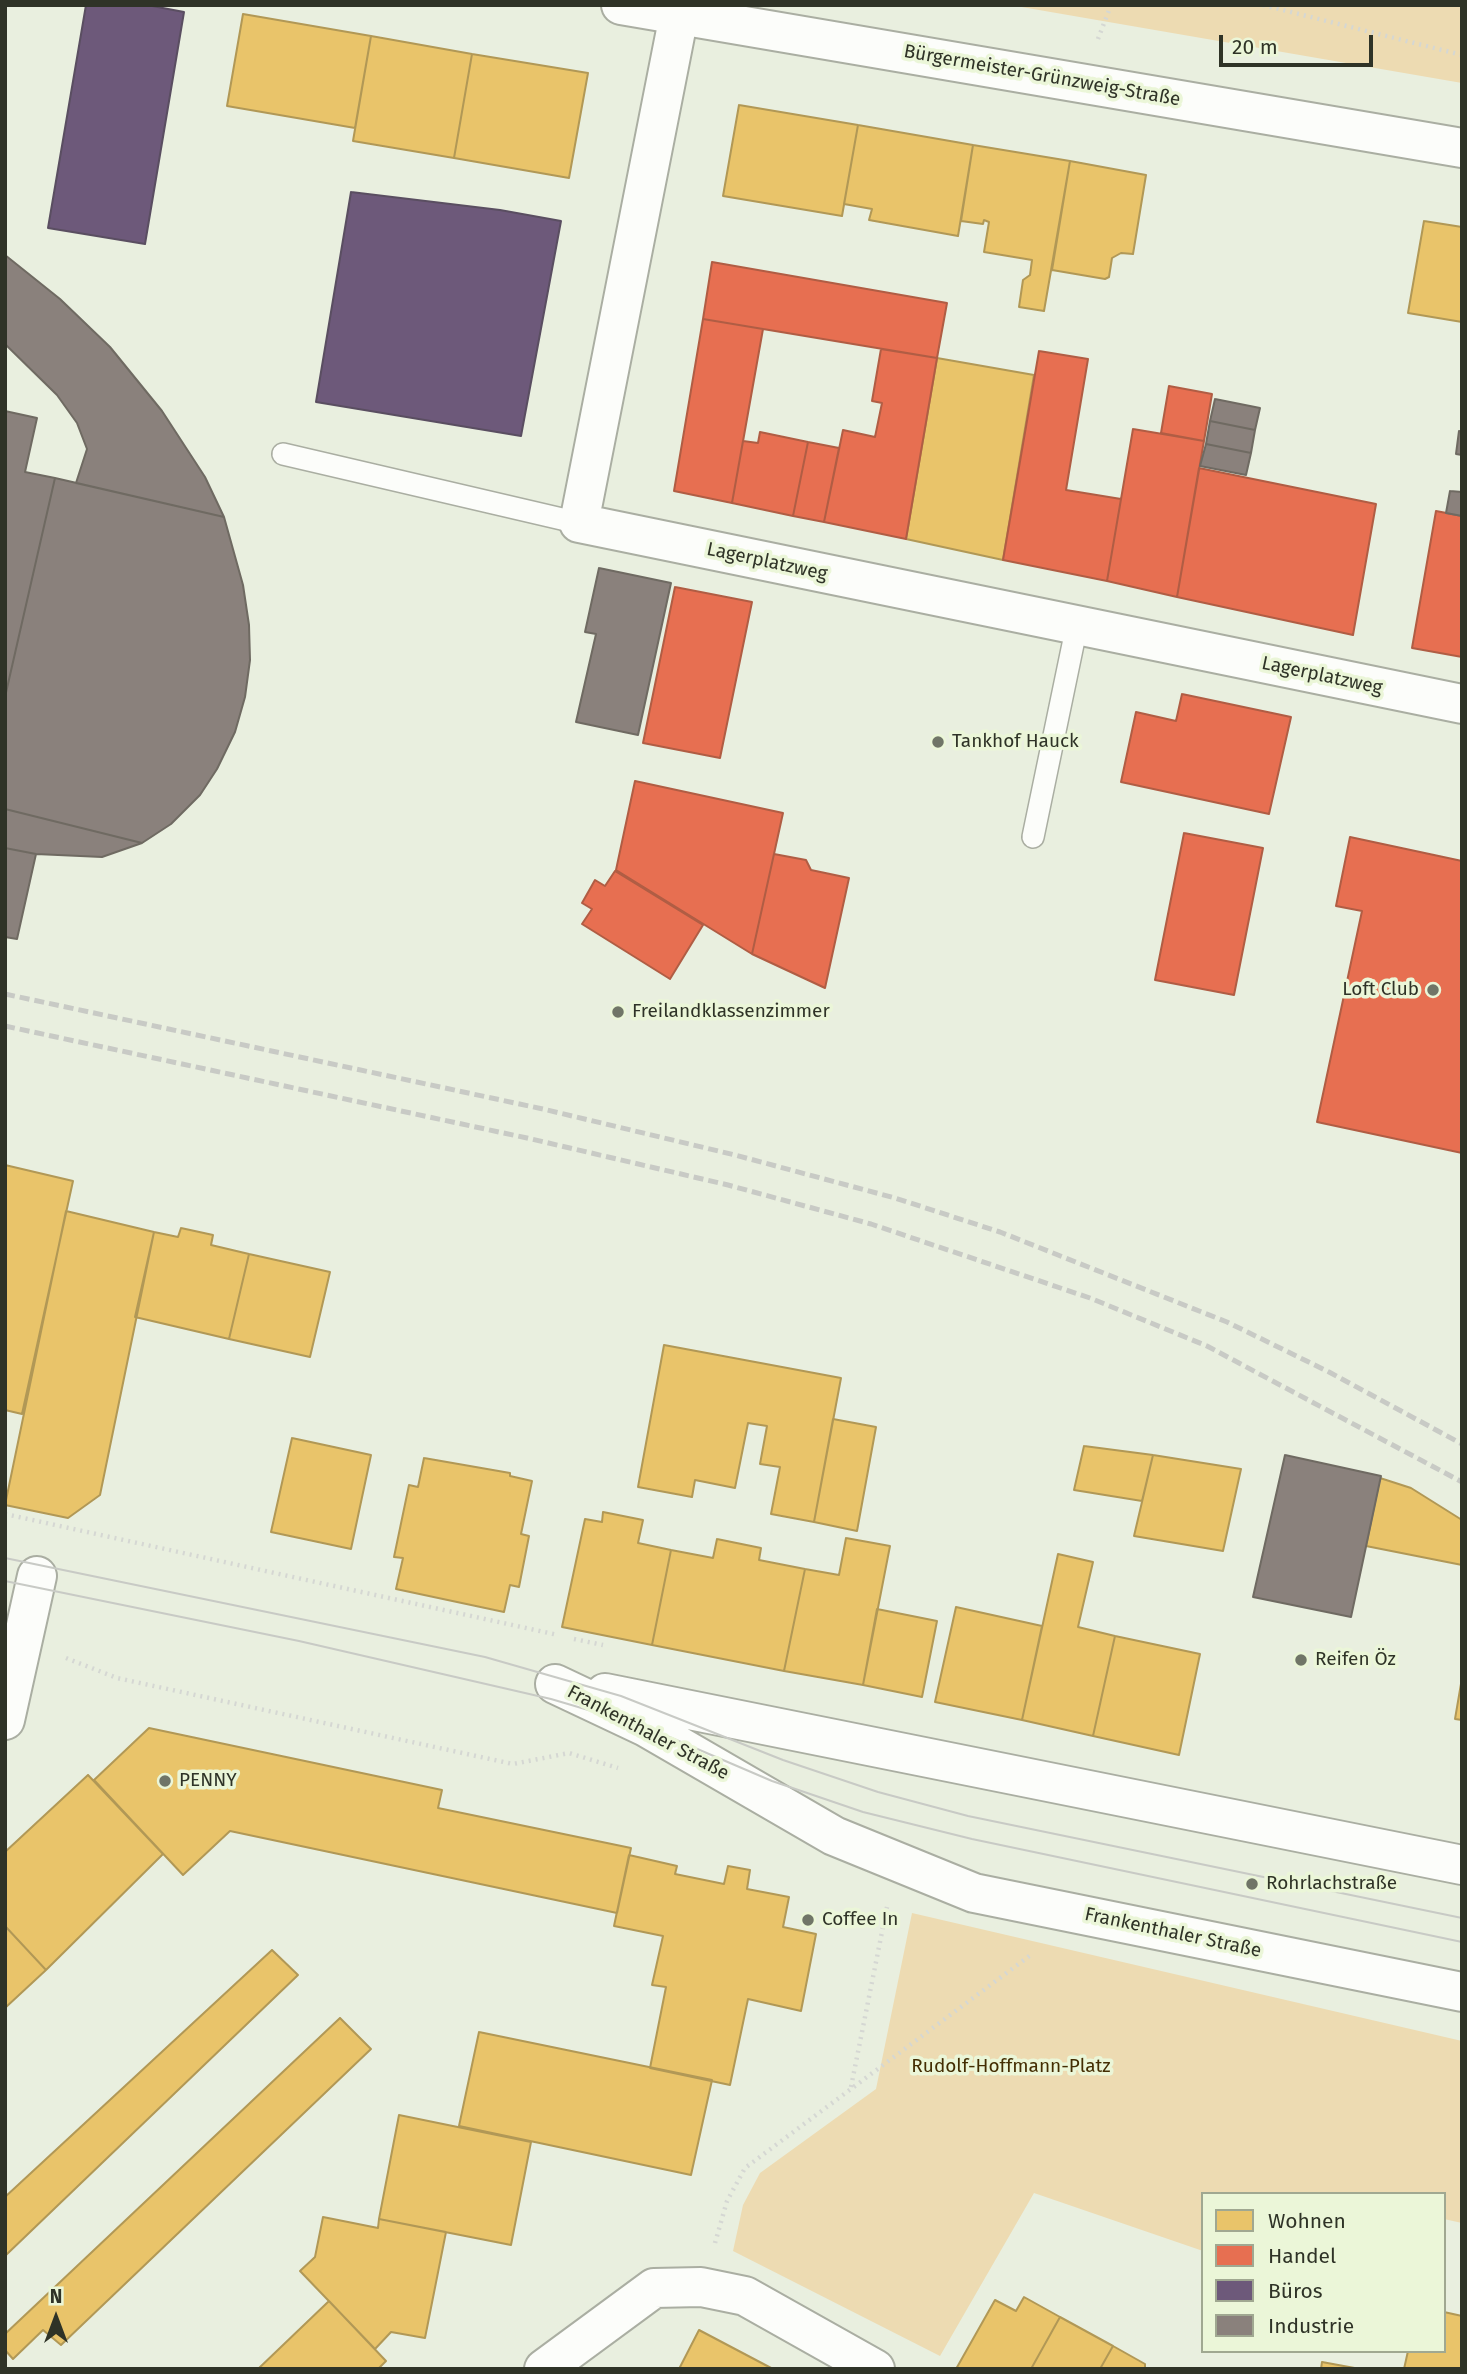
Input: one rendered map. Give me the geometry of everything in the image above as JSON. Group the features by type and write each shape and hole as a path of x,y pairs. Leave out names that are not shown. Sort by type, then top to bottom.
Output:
{"street":[{"name":"Bürgermeister-Grünzweig-Straße","path":"621,5 1462,148"},
{"path":"579,523 679,15"},
{"name":"Lagerplatzweg","path":"579,523 1462,704"},
{"path":"5,1720 37,1576"},
{"name":"Frankenthaler Straße","path":"1462,1865 951,1760 555,1684 646,1727 834,1836 974,1893 1462,1992"},
{"path":"544,2369 654,2288 701,2287 745,2296 875,2369"}],"lane":[{"path":"283,454 579,523"},
{"path":"1033,837 1077,625"}],"path":[{"path":"1263,5 1462,55"},
{"path":"851,2089 889,1896"},
{"path":"701,2287 727,2201 745,2168 1043,1946"}],"green space":[{"path":"1010,5 1462,5 1462,83"},
{"name":"Rudolf-Hoffmann-Platz","path":"912,1913 1462,2041 1462,2223 1446,2219 1446,2192 1201,2192 1201,2250 1034,2193 940,2356 733,2251 743,2205 760,2173 876,2089"}],"building: Wohnen":[{"path":"243,14 371,36 355,128 227,106"},
{"path":"371,36 472,54 454,158 353,141"},
{"path":"472,54 588,73 569,178 454,158"},
{"path":"739,105 858,125 842,216 723,196"},
{"path":"858,125 973,145 958,236 869,220 872,209 844,204"},
{"path":"973,145 1070,161 1044,311 1019,307 1023,280 1030,275 1032,260 984,252 989,222 984,220 983,224 961,221"},
{"path":"1070,161 1146,175 1133,254 1121,253 1112,258 1109,277 1105,279 1052,270"},
{"path":"1424,221 1462,227 1462,322 1408,313"},
{"path":"937,358 1034,375 1003,560 906,539"},
{"path":"5,1165 73,1181 22,1414 5,1410"},
{"path":"66,1211 154,1232 100,1495 68,1518 5,1505"},
{"path":"181,1228 213,1235 211,1245 249,1254 229,1339 135,1317 154,1232 178,1237"},
{"path":"249,1254 330,1272 310,1357 229,1339"},
{"path":"664,1345 841,1378 814,1522 771,1514 780,1467 760,1464 767,1426 748,1423 735,1488 695,1480 692,1497 638,1487"},
{"path":"833,1419 876,1427 857,1531 814,1522"},
{"path":"292,1438 371,1455 351,1549 271,1532"},
{"path":"1084,1446 1153,1455 1142,1501 1074,1490"},
{"path":"1153,1455 1241,1469 1223,1551 1134,1536"},
{"path":"424,1458 510,1473 510,1476 532,1481 521,1534 529,1536 519,1587 510,1585 504,1612 396,1589 403,1558 394,1557 409,1485 418,1487"},
{"path":"1380,1478 1411,1488 1462,1520 1462,1565 1366,1546"},
{"path":"603,1512 643,1520 638,1543 671,1550 652,1645 562,1627 585,1519 602,1522"},
{"path":"846,1538 890,1546 863,1685 784,1671 805,1569 839,1575"},
{"path":"717,1539 761,1548 759,1560 805,1569 784,1671 652,1645 671,1550 713,1558"},
{"path":"1058,1554 1093,1562 1078,1627 1115,1636 1093,1736 1022,1720"},
{"path":"956,1607 1042,1626 1022,1720 935,1702"},
{"path":"877,1609 937,1621 922,1697 863,1685"},
{"path":"1115,1636 1200,1654 1179,1755 1093,1736"},
{"path":"1462,1678 1462,1720 1455,1719"},
{"path":"149,1728 442,1790 438,1808 631,1848 617,1913 230,1831 183,1875 94,1780"},
{"path":"88,1775 163,1854 46,1970 5,1926 5,1852"},
{"path":"629,1855 677,1866 675,1874 724,1884 728,1866 750,1870 747,1889 789,1897 783,1927 816,1934 801,2011 748,1999 730,2085 650,2068 666,1987 652,1985 663,1936 614,1926"},
{"path":"5,1926 46,1970 5,2008"},
{"path":"272,1950 298,1975 5,2256 5,2197"},
{"path":"340,2018 371,2049 61,2345 43,2330 13,2359 5,2350 5,2334"},
{"path":"479,2032 712,2080 691,2175 459,2126"},
{"path":"399,2115 531,2142 511,2245 379,2219"},
{"path":"323,2217 378,2228 379,2219 446,2232 425,2338 391,2332 375,2349 300,2271 315,2257"},
{"path":"1024,2297 1060,2317 1031,2369 956,2369 995,2300 1016,2311"},
{"path":"329,2301 386,2361 378,2369 258,2369"},
{"path":"1446,2312 1462,2316 1462,2369 1404,2369 1408,2353 1446,2353"},
{"path":"1060,2317 1113,2346 1100,2369 1031,2369"},
{"path":"699,2330 773,2369 679,2369"},
{"path":"1113,2346 1145,2364 1145,2369 1100,2369"},
{"path":"1322,2362 1360,2369 1321,2369"}],"building: Handel":[{"path":"712,262 947,303 937,358 703,319"},
{"path":"703,319 763,329 732,503 674,491"},
{"path":"881,349 937,358 906,539 824,522 843,430 875,437 882,403 872,401"},
{"path":"1039,351 1088,359 1066,490 1121,499 1107,581 1003,560"},
{"path":"1169,386 1212,394 1204,441 1161,433"},
{"path":"1133,429 1204,441 1177,597 1107,581"},
{"path":"760,432 808,442 793,516 732,503 743,441 758,443"},
{"path":"808,442 839,448 824,522 793,516"},
{"path":"1199,468 1376,504 1353,635 1177,597"},
{"path":"1436,511 1462,516 1462,657 1412,648"},
{"path":"675,587 752,602 720,758 643,743"},
{"path":"1182,694 1291,717 1269,814 1121,782 1136,712 1176,721"},
{"path":"635,781 783,813 752,954 616,870"},
{"path":"1184,833 1263,848 1234,995 1155,980"},
{"path":"1350,837 1462,861 1462,1153 1317,1122 1362,911 1336,906"},
{"path":"774,854 806,860 811,870 849,878 825,988 752,954"},
{"path":"615,871 703,925 670,979 582,924 592,909 582,903 595,880 605,886"}],"building: Büros":[{"path":"86,5 147,5 184,12 145,244 48,228"},
{"path":"351,192 500,210 561,221 521,436 316,402"}],"building: Industrie":[{"path":"5,255 60,299 110,347 162,411 205,477 224,517 76,483 87,449 77,423 57,395 5,344"},
{"path":"1215,399 1260,408 1255,430 1210,421"},
{"path":"5,411 37,418 25,472 55,478 5,697"},
{"path":"1210,421 1255,430 1251,453 1206,444"},
{"path":"1459,431 1462,432 1462,455 1456,454"},
{"path":"1206,444 1251,453 1246,475 1200,466"},
{"path":"55,478 224,517 243,585 249,625 250,660 245,697 235,732 217,769 200,795 171,824 142,843 5,809 5,697"},
{"path":"1450,491 1462,492 1462,516 1446,513"},
{"path":"599,568 671,583 638,735 576,722 596,634 585,632"},
{"path":"5,809 142,843 102,857 36,854 5,848"},
{"path":"5,848 36,854 17,939 5,937"},
{"path":"1285,1455 1381,1476 1351,1617 1253,1597"}],"tram line":[{"path":"5,1558 485,1657 621,1696 783,1760 878,1792 968,1816 1462,1918"},
{"path":"5,1581 299,1641 551,1699 646,1727 772,1781 863,1812 972,1839 1462,1942"}],"railway":[{"path":"5,994 543,1109 735,1155 895,1198 1000,1232 1227,1322 1329,1372 1462,1444"},
{"path":"5,1026 527,1138 728,1185 871,1224 1090,1298 1207,1346 1462,1482"}],"place":[{"name":"Tankhof Hauck","path":"938,742"},
{"name":"Loft Club","path":"1433,990"},
{"name":"Freilandklassenzimmer","path":"618,1012"},
{"name":"Reifen Öz","path":"1301,1660"},
{"name":"PENNY","path":"165,1781"},
{"name":"Rohrlachstraße","path":"1252,1884"},
{"name":"Coffee In","path":"808,1920"}]}
